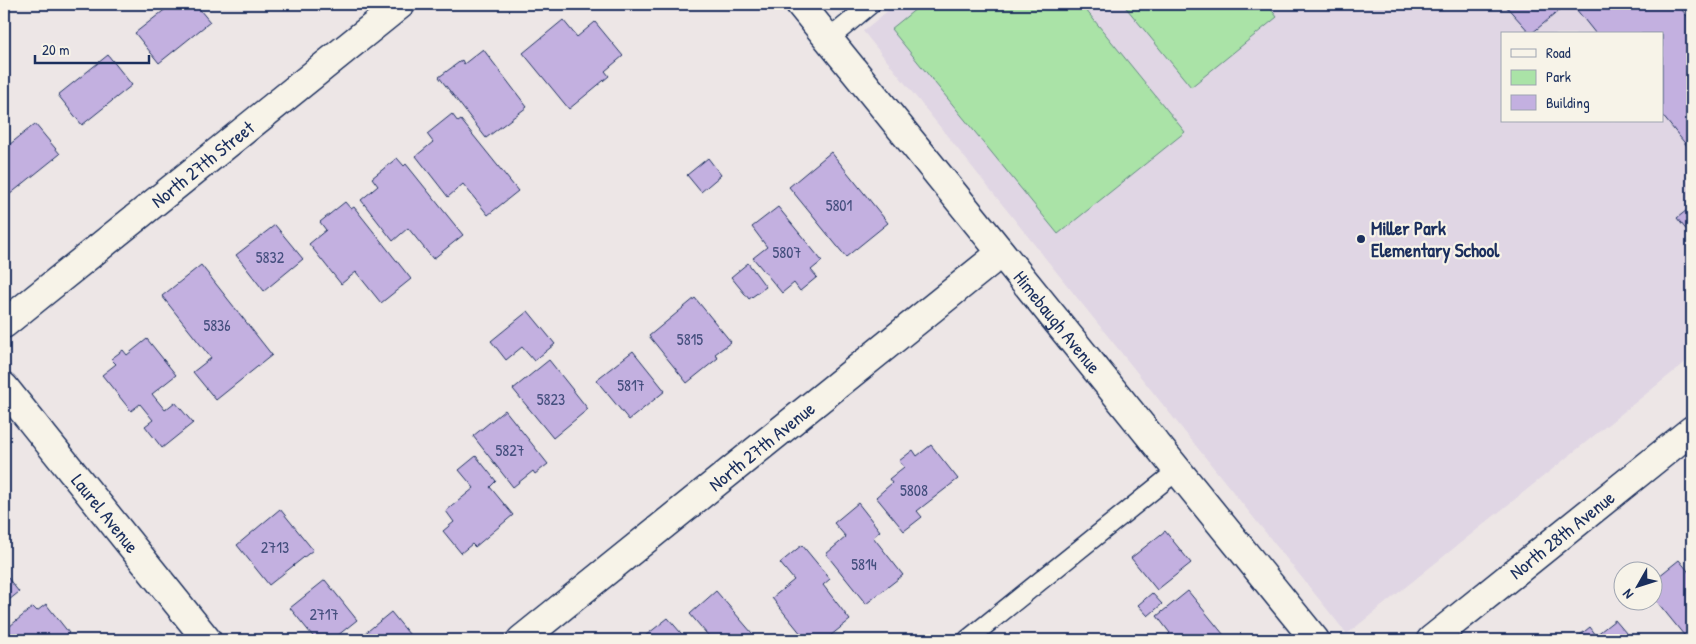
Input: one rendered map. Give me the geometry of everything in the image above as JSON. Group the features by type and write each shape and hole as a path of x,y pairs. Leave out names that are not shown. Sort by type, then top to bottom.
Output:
{"street":[{"name":"North 27th Street","path":"4,324 401,4"},
{"name":"Himebaugh Avenue","path":"800,4 1315,640"},
{"name":"North 27th Avenue","path":"521,640 1001,253"},
{"name":"Laurel Avenue","path":"4,387 207,640"},
{"name":"North 28th Avenue","path":"1432,640 1692,430"}],"lane":[{"path":"828,39 871,4"},
{"path":"967,640 1178,470"}],"shaded area":[{"name":"Miller Park Elementary School","path":"896,4 1692,4 1692,357 1347,634 863,31"}],"green space":[{"path":"922,4 1081,4 1185,132 1058,234 891,29"},
{"path":"1123,4 1267,4 1277,17 1191,87"}],"building":[{"path":"172,4 195,4 210,22 159,63 135,33"},
{"path":"1504,4 1567,4 1533,32 1529,32"},
{"path":"1572,4 1677,4 1692,22 1692,152 1664,117 1664,32 1594,32"},
{"path":"563,20 577,37 595,22 623,56 605,71 609,76 569,109 523,53"},
{"path":"483,49 527,107 486,138 439,77 462,60 464,64"},
{"path":"108,55 132,85 82,125 58,95"},
{"path":"452,114 458,122 461,120 518,191 488,215 463,184 448,197 416,156 433,142 427,134"},
{"path":"35,124 60,154 9,195 4,189 4,149"},
{"path":"831,152 888,223 846,257 789,187"},
{"path":"397,158 404,166 406,164 463,235 433,259 408,228 393,241 361,200 378,186 372,178"},
{"path":"708,158 721,175 701,192 687,175"},
{"path":"345,202 351,209 354,207 411,279 381,303 356,272 341,284 309,244 326,230 320,222"},
{"path":"1692,206 1692,237 1677,218"},
{"path":"778,207 822,261 811,270 817,277 800,291 794,283 782,293 753,258 767,247 752,227"},
{"path":"275,225 303,259 264,291 236,255"},
{"path":"748,263 766,287 749,299 731,277"},
{"path":"201,265 272,355 216,400 193,372 211,358 162,296"},
{"path":"695,298 731,342 715,354 718,358 687,383 649,336"},
{"path":"528,311 555,344 534,361 522,347 506,360 491,341"},
{"path":"147,339 176,375 152,394 165,410 175,402 193,423 162,448 145,426 153,420 140,404 131,411 102,375 116,364 111,359 123,350 127,355"},
{"path":"633,351 665,391 629,420 596,380"},
{"path":"549,360 588,409 553,438 513,389"},
{"path":"505,410 548,464 535,474 533,471 513,487 473,436"},
{"path":"931,445 958,479 917,511 922,517 904,531 876,497 892,483 889,479 904,467 899,461 913,450 917,456"},
{"path":"476,456 496,481 490,487 513,515 475,547 472,544 461,553 443,531 454,522 446,511 474,488 459,470"},
{"path":"858,503 880,531 873,537 903,575 866,604 826,554 846,537 834,523"},
{"path":"280,509 313,550 269,585 237,545"},
{"path":"1165,531 1191,563 1157,590 1131,558"},
{"path":"802,545 830,579 823,585 850,620 825,640 806,640 772,598 794,580 780,563"},
{"path":"1679,560 1692,576 1692,640 1688,640 1664,610 1664,572"},
{"path":"4,573 19,592 4,604"},
{"path":"325,580 357,620 332,640 316,640 290,608"},
{"path":"716,591 758,640 712,640 690,614"},
{"path":"1188,591 1228,640 1170,640 1168,635 1170,633 1157,616"},
{"path":"1152,593 1162,604 1148,616 1138,605"},
{"path":"46,604 69,633 61,640 4,640 4,631 33,607 37,611"},
{"path":"391,612 414,640 357,640"},
{"path":"668,618 687,640 640,640"},
{"path":"1615,620 1632,640 1574,640 1590,627 1596,635"}],"place":[{"name":"Miller Park Elementary School","path":"1361,239"}]}
